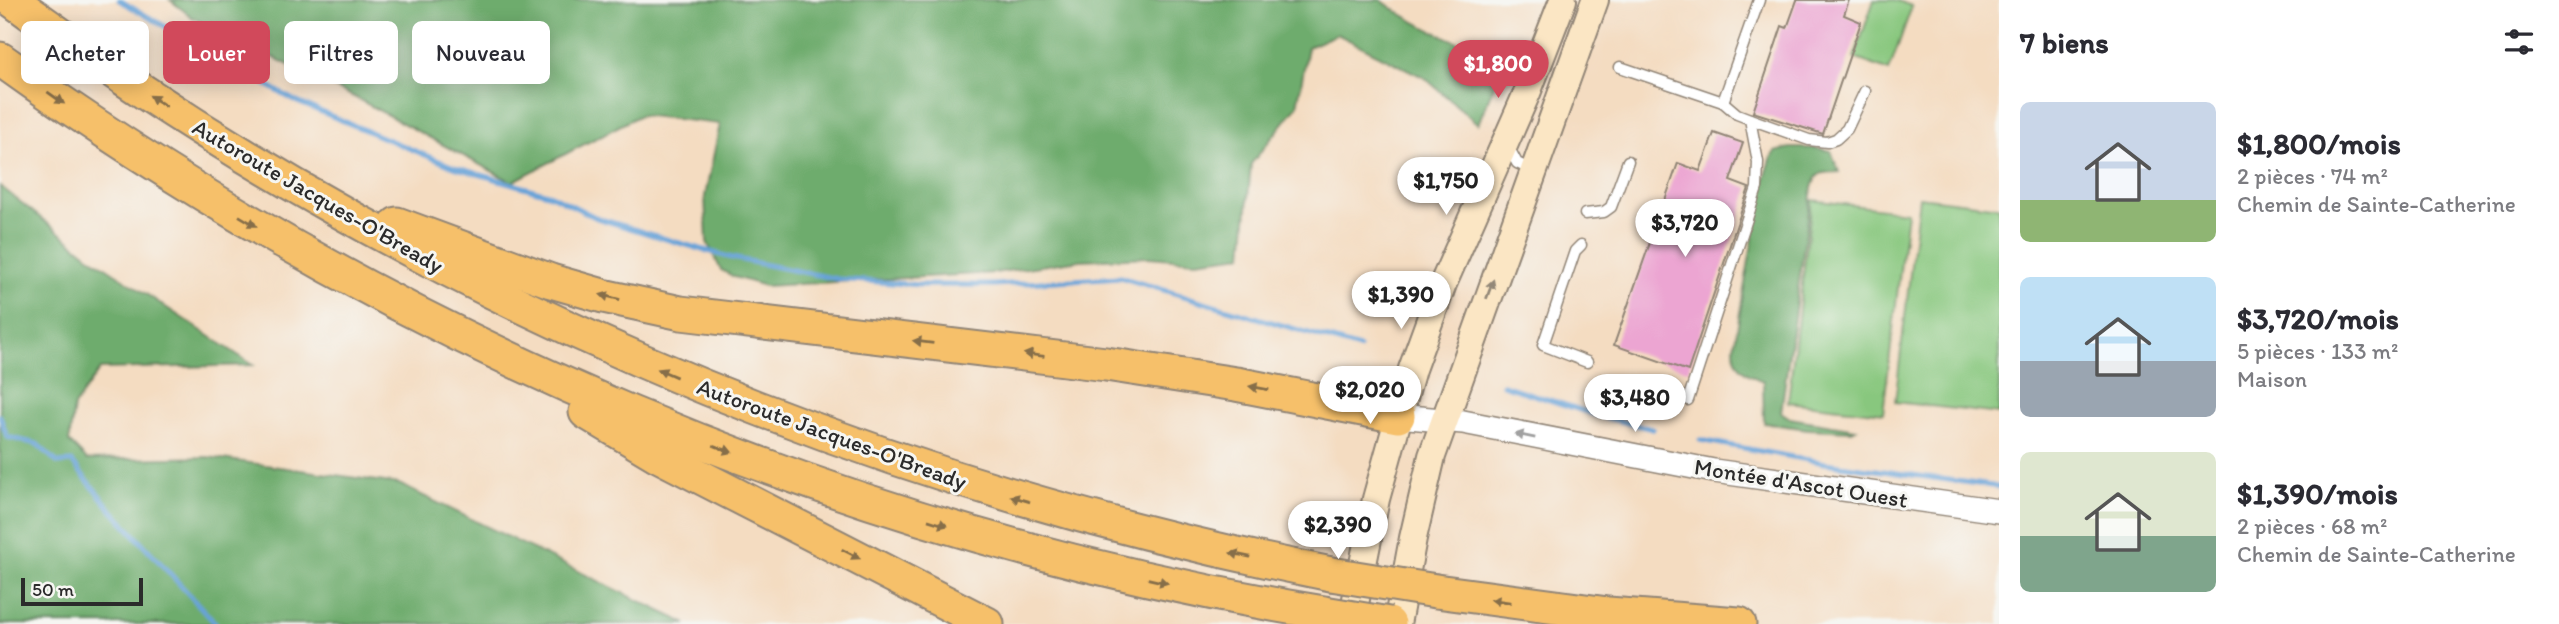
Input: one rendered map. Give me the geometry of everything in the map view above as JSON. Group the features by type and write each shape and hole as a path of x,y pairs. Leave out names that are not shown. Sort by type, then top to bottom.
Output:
{"highway":[{"name":"Autoroute Jacques-O'Bready","path":"12,0 128,81 288,183 414,253 526,310 670,374 799,425 932,472 1056,509 1167,538 1331,574 1564,609 1739,624"},
{"name":"Autoroute Jacques-O'Bready","path":"0,59 212,200 331,269 458,334 646,418 780,471 988,537 1101,567 1228,596 1338,619 1389,624"},
{"path":"288,183 514,269 625,301 725,319 1013,352 1172,374 1398,415"},
{"path":"458,334 658,455 987,624"}],"main road":[{"path":"1338,619 1376,499 1398,415 1443,284 1506,141 1563,0"},
{"path":"1397,624 1432,456 1595,0"}],"street":[{"name":"Montée d'Ascot Ouest","path":"1398,415 1445,420 1714,471 1999,511"}],"lane":[{"path":"1723,102 1759,0"},
{"path":"1620,67 1723,102 1737,114 1750,119 1809,140 1827,142 1839,137 1847,129 1865,91"},
{"path":"1688,400 1757,188 1758,162 1750,119"},
{"path":"1506,141 1517,163 1533,171"},
{"path":"1586,214 1604,212 1611,207 1628,161"},
{"path":"1581,245 1575,251 1543,345 1587,362"}],"green space":[{"path":"170,0 1381,0 1424,27 1504,61 1478,124 1425,78 1337,34 1308,47 1297,106 1251,164 1243,255 1196,261 1149,257 1080,260 994,273 765,286 734,277 721,270 707,242 705,196 720,124 640,115 512,182 327,84 398,84 398,21 284,21 284,63 270,56 270,21 199,21"},
{"path":"1874,0 1895,0 1912,6 1889,71 1854,58"},
{"path":"1790,148 1831,151 1839,172 1819,175 1812,188 1781,412 1790,418 1856,429 1852,431 1764,423 1763,381 1742,369 1736,360 1734,347 1761,191 1772,156 1775,152"},
{"path":"0,186 92,258 253,365 100,369 74,406 69,442 87,460 208,457 399,484 687,624 0,624"},
{"path":"1919,197 1999,207 1999,414 1895,402"},
{"path":"1812,200 1907,212 1883,413 1788,402"}],"building":[{"path":"1797,0 1849,0 1844,15 1861,22 1823,134 1753,112 1782,26 1787,28"},
{"path":"1714,133 1743,143 1730,181 1749,188 1688,371 1614,345 1678,163 1700,171"}],"waterway":[{"path":"119,0 295,101 454,167 551,195 597,218 732,258 838,279 920,285 994,285 1120,277 1359,348"},
{"path":"1503,385 1599,416 1653,429"},
{"path":"0,416 7,437 37,444 58,463 72,462 110,508 216,624"},
{"path":"1700,440 1825,463 1999,487"}]}
